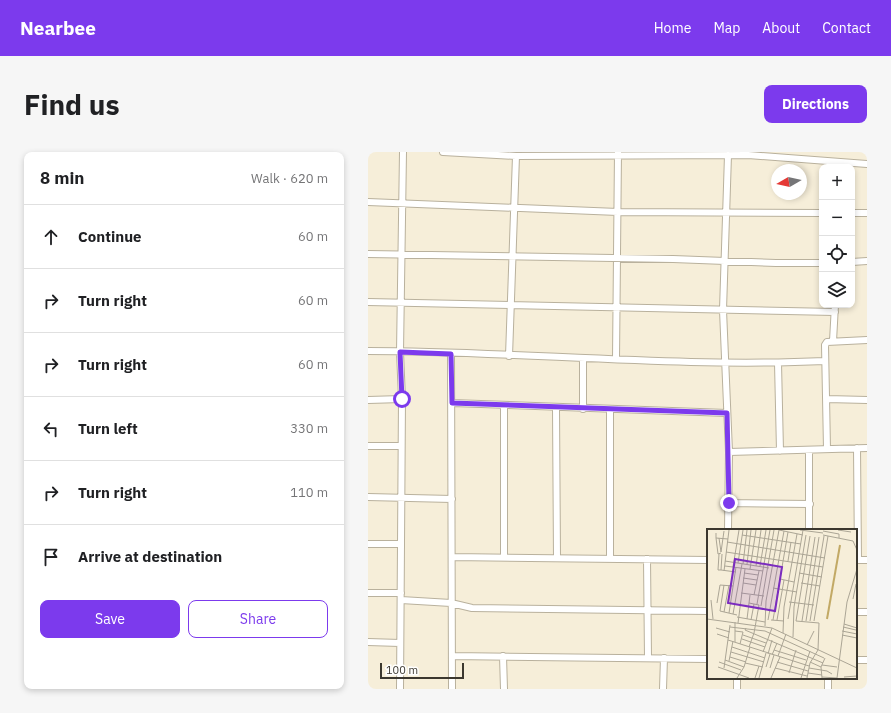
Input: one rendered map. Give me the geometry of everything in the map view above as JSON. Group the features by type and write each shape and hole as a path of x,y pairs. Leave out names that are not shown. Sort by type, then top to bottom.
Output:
{"street":[{"path":"400,689 402,399 400,352 403,152"},
{"path":"443,152 506,154 516,156 618,153 728,155 747,153 867,164"},
{"path":"616,359 618,153"},
{"path":"728,155 723,310 729,452 728,529"},
{"path":"509,356 516,156"},
{"path":"368,202 514,206 618,212 819,213"},
{"path":"855,213 867,213"},
{"path":"368,254 819,263"},
{"path":"855,262 867,261"},
{"path":"368,302 834,312"},
{"path":"833,341 835,308"},
{"path":"827,449 825,345 827,342 833,341 867,340"},
{"path":"368,351 583,359 778,363 825,361"},
{"path":"451,354 452,689"},
{"path":"583,359 584,409"},
{"path":"778,363 780,451"},
{"path":"368,400 402,399"},
{"path":"827,399 867,400"},
{"path":"452,403 610,410 727,413"},
{"path":"504,406 504,557"},
{"path":"556,408 557,558"},
{"path":"610,410 610,559"},
{"path":"368,446 401,446"},
{"path":"857,448 857,560 867,560"},
{"path":"729,452 867,448"},
{"path":"809,450 809,529"},
{"path":"368,497 401,499 452,499"},
{"path":"729,503 810,504"},
{"path":"368,544 401,544"},
{"path":"452,556 707,560"},
{"path":"647,560 648,658"},
{"path":"368,593 401,593"},
{"path":"401,600 451,602 472,608 707,611"},
{"path":"368,642 400,643"},
{"path":"452,656 707,659"},
{"path":"503,656 504,689"},
{"path":"663,689 664,658"}],"route":[{"path":"402,399 400,352 451,354 452,403 610,410 727,413 729,503"}]}
